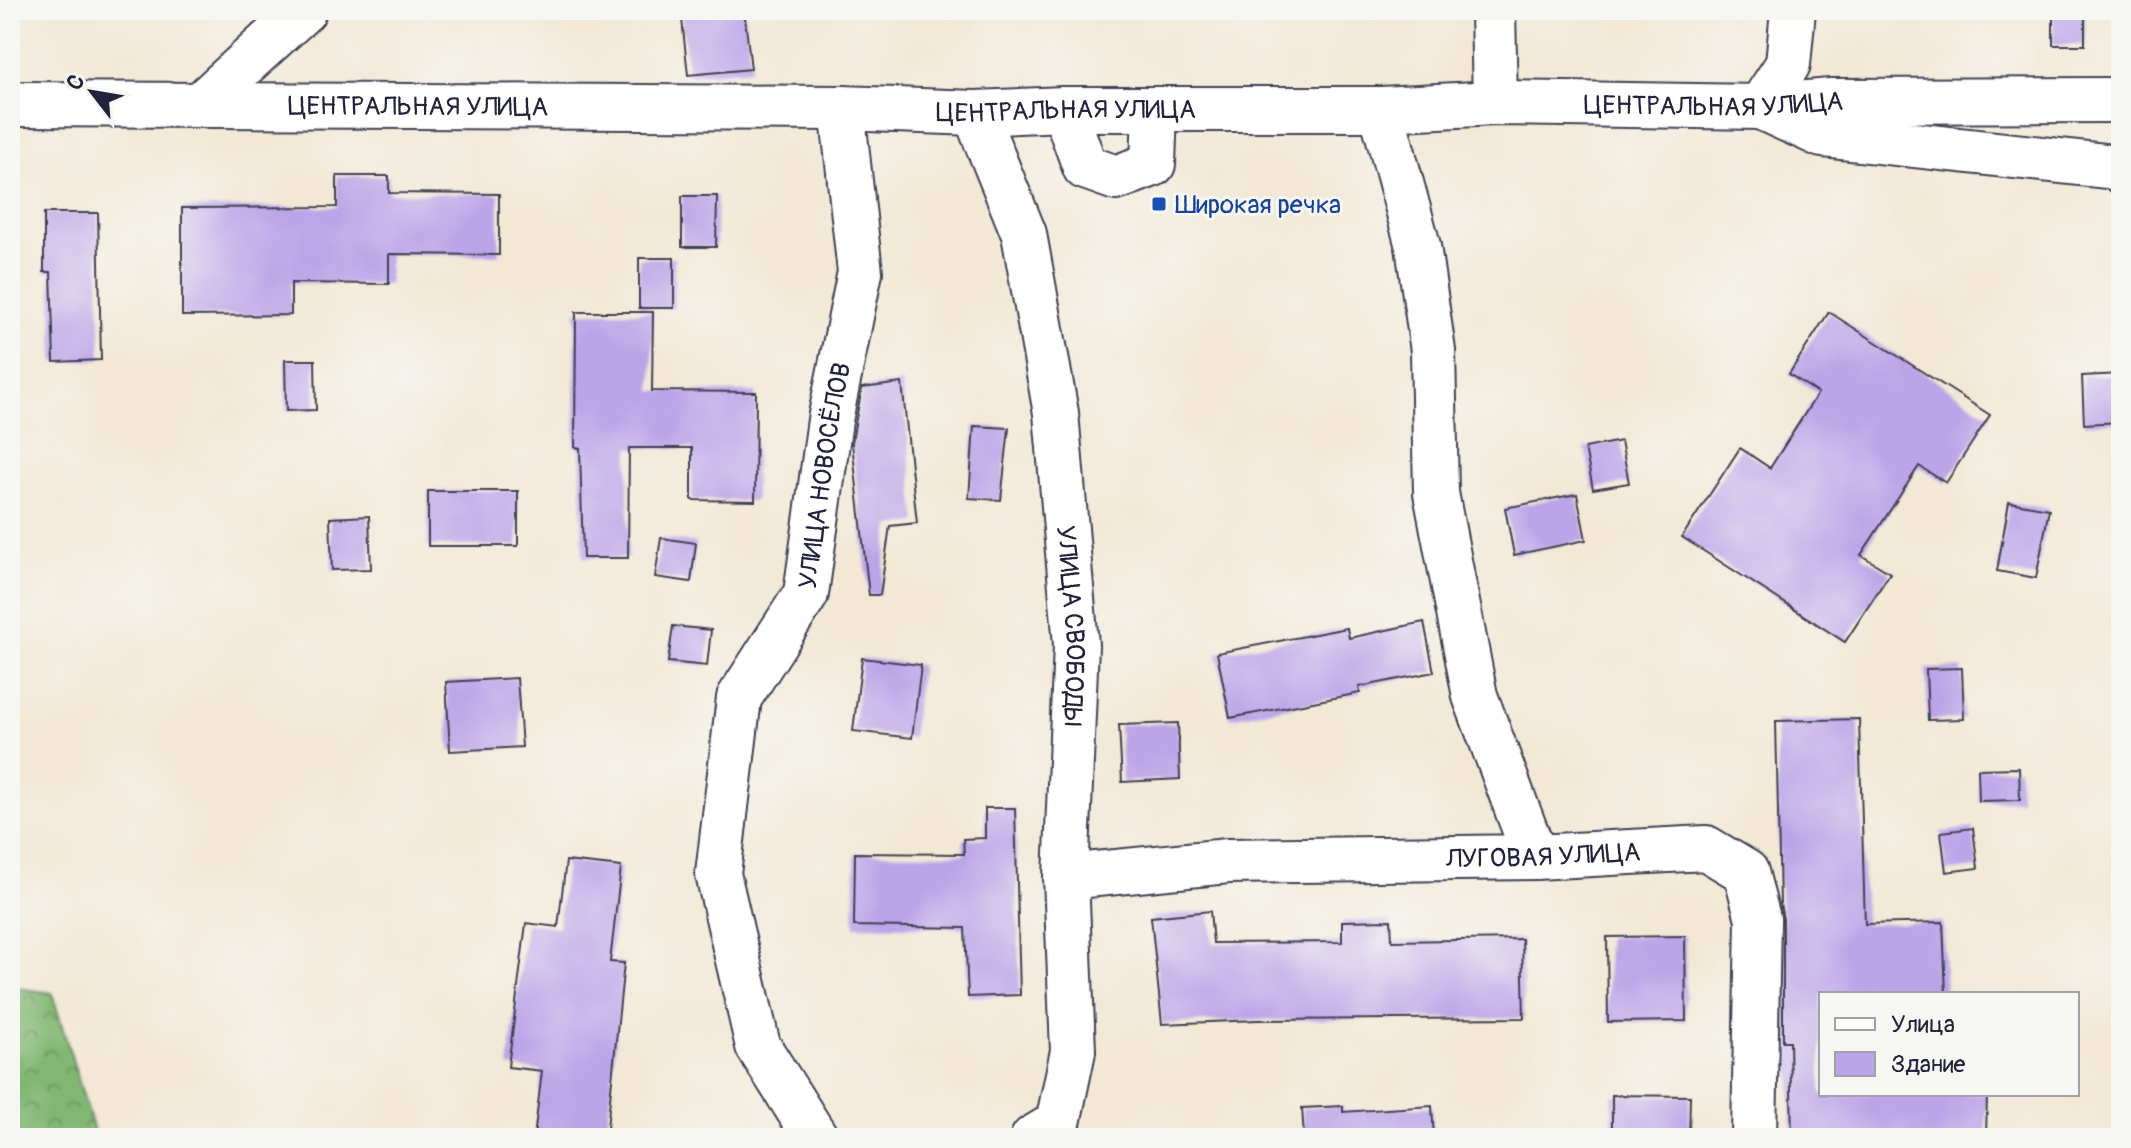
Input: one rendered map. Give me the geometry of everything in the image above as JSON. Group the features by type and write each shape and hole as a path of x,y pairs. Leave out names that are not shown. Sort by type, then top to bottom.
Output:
{"street":[{"path":"202,103 304,10"},
{"path":"1493,10 1495,103"},
{"path":"1793,10 1788,64 1760,107 1822,135 2115,167 2121,171"},
{"name":"ЦЕНТРАЛЬНАЯ УЛИЦА","path":"10,104 842,108 975,113 1064,109 1381,109 1495,103 1760,107 1831,101 2121,100"},
{"name":"УЛИЦА НОВОСЁЛОВ","path":"816,1138 758,1046 718,874 739,698 806,594 830,420 860,272 842,108"},
{"path":"1064,109 1085,167 1116,178 1153,164 1155,110"},
{"path":"1381,109 1418,246 1433,351 1436,493 1475,696 1535,857"},
{"name":"УЛИЦА СВОБОДЫ","path":"975,113 1024,234 1056,413 1076,645 1066,877 1073,1051 1058,1123 1033,1138"},
{"name":"ЛУГОВАЯ УЛИЦА","path":"1066,877 1228,861 1535,857 1706,848 1746,872 1758,919 1754,1138"}],"green space":[{"path":"10,987 52,993 96,1138 10,1138"}],"building":[{"path":"681,10 744,10 751,69 688,75"},
{"path":"2053,12 2085,12 2085,45 2053,45"},
{"path":"337,176 389,176 389,193 499,194 499,255 389,254 389,284 291,283 291,315 182,316 182,208 337,207"},
{"path":"682,196 717,196 716,247 682,247"},
{"path":"44,213 98,213 101,360 54,362 51,272 44,272"},
{"path":"639,258 674,258 674,308 639,308"},
{"path":"576,312 653,312 652,391 756,392 755,501 692,500 692,448 629,448 628,558 583,558 580,448 575,448"},
{"path":"1829,312 1990,415 1946,483 1919,466 1861,555 1890,573 1845,642 1682,537 1740,448 1770,468 1818,393 1789,374"},
{"path":"285,360 315,360 316,410 286,411"},
{"path":"2121,374 2121,422 2084,424 2082,376"},
{"path":"902,383 917,523 890,526 880,595 869,595 852,443 862,388"},
{"path":"974,426 1009,428 1001,500 969,498"},
{"path":"1621,441 1629,483 1593,489 1585,448"},
{"path":"428,491 518,491 518,546 428,546"},
{"path":"1577,494 1586,540 1514,555 1505,508"},
{"path":"2009,502 2049,509 2036,578 1997,571"},
{"path":"369,516 371,569 332,570 330,518"},
{"path":"661,538 696,543 691,582 655,577"},
{"path":"1424,622 1434,672 1359,687 1360,693 1230,718 1217,653 1347,628 1349,638"},
{"path":"673,626 711,630 707,666 668,662"},
{"path":"862,658 921,665 912,738 853,731"},
{"path":"1962,668 1964,719 1928,720 1926,669"},
{"path":"517,678 522,747 450,751 446,682"},
{"path":"1859,719 1865,924 1943,922 1946,992 1819,992 1819,1096 1987,1096 1986,1138 1792,1138 1790,1041 1783,1041 1783,919 1780,904 1776,721"},
{"path":"1178,723 1180,779 1122,782 1119,725"},
{"path":"2019,768 2020,800 1979,801 1978,769"},
{"path":"985,808 1015,808 1020,995 968,997 965,928 854,926 855,853 964,854 963,839 985,838"},
{"path":"1973,828 1978,868 1946,872 1941,832"},
{"path":"566,861 621,867 610,962 624,963 606,1138 534,1138 542,1071 508,1067 526,923 558,927"},
{"path":"1210,911 1213,943 1342,942 1342,921 1391,920 1392,941 1522,939 1524,1018 1258,1020 1162,1024 1151,917"},
{"path":"1685,936 1686,1021 1608,1022 1607,937"},
{"path":"1612,1095 1690,1096 1689,1138 1612,1138"},
{"path":"1343,1106 1343,1112 1432,1106 1434,1138 1304,1138 1302,1108"}],"place":[{"name":"Широкая речка","path":"1159,204"}]}
